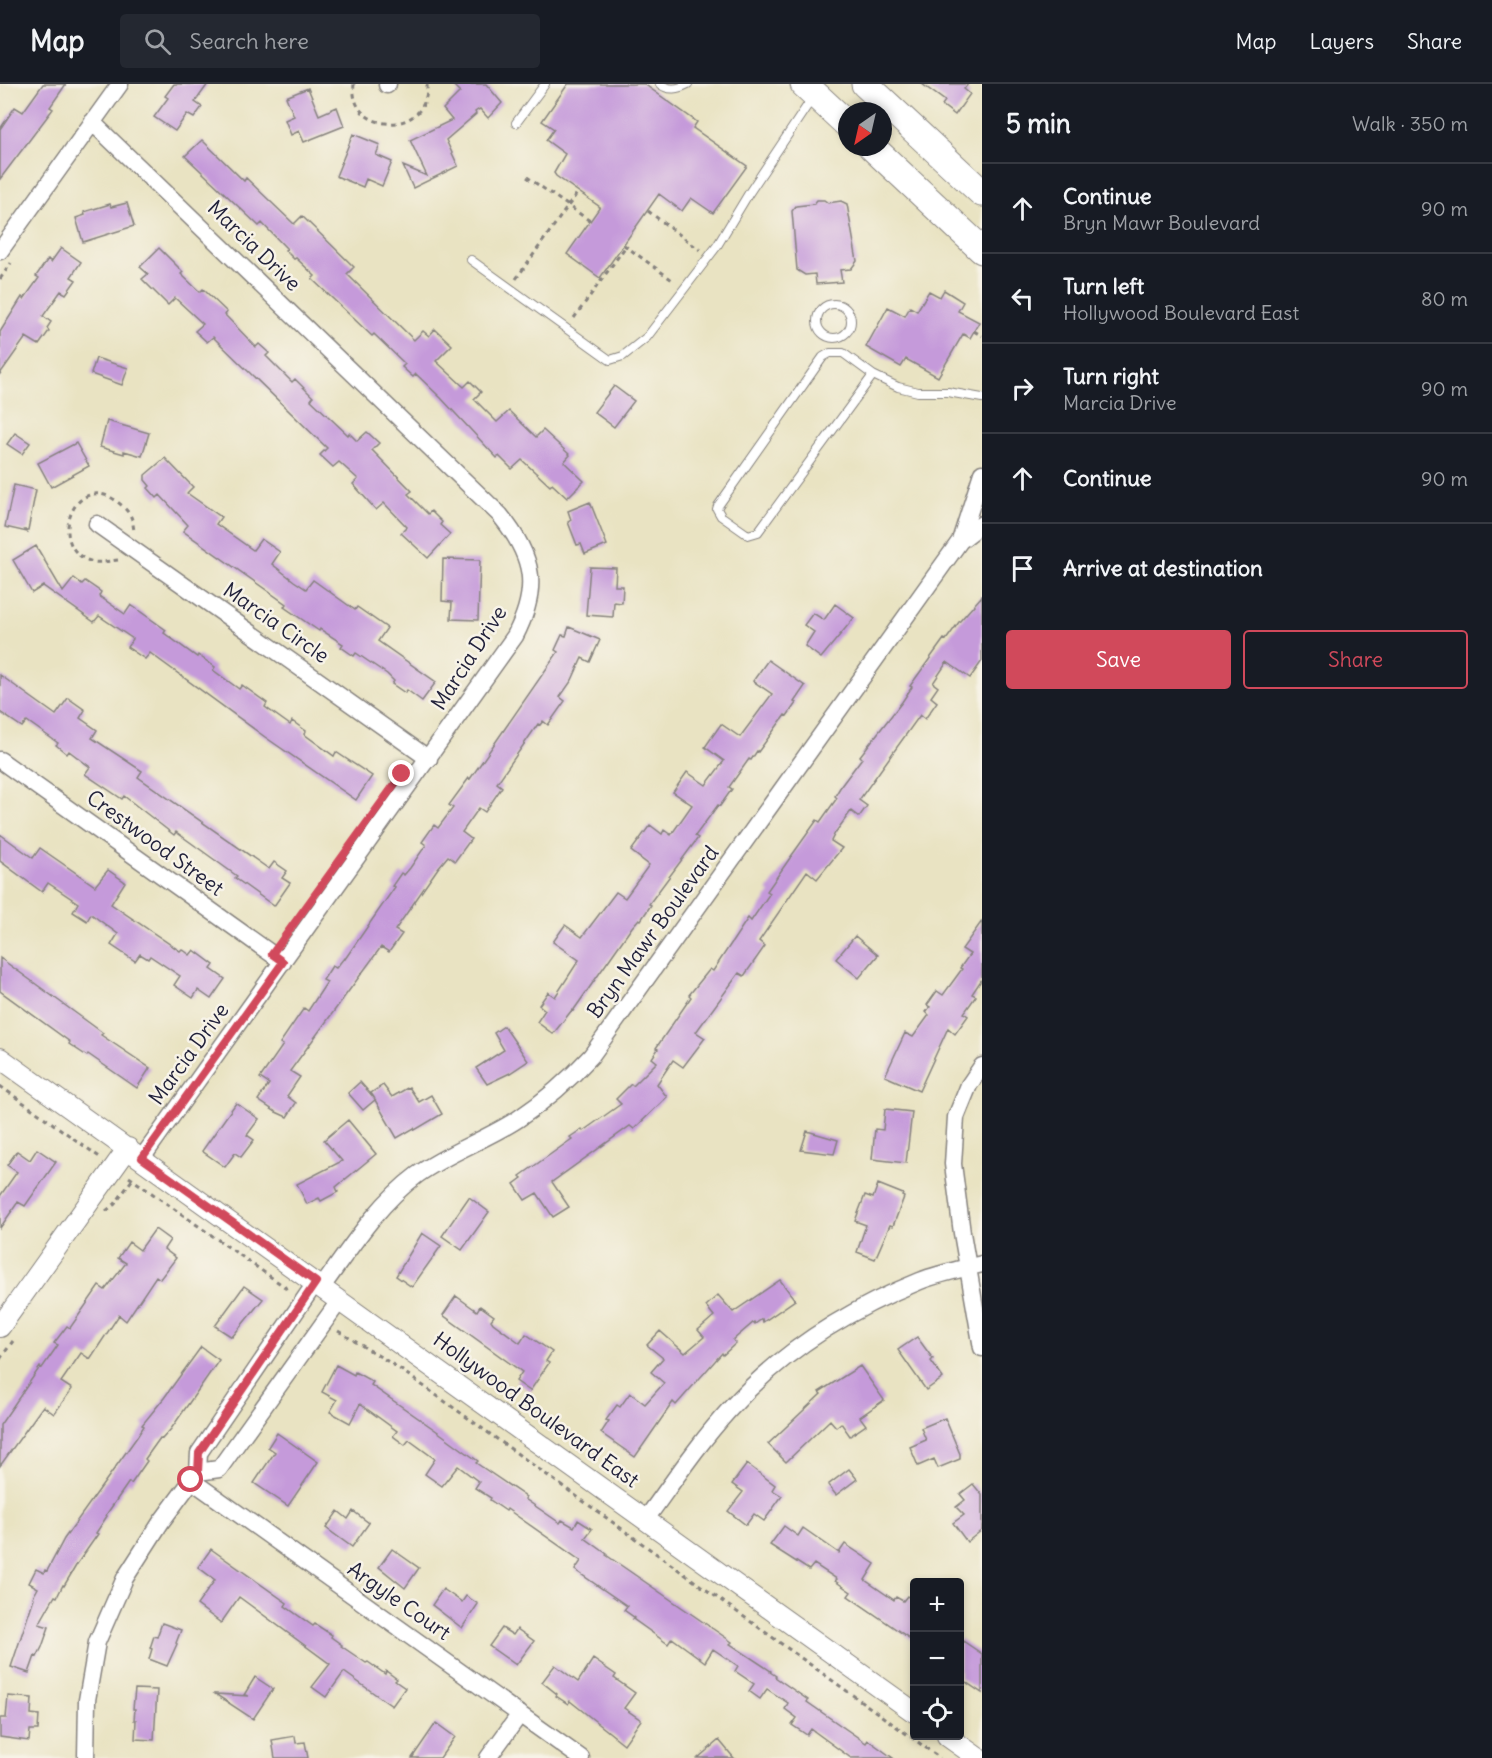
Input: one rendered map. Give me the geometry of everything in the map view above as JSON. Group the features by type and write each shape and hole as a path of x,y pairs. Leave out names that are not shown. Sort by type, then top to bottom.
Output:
{"highway":[{"path":"876,88 982,192"},
{"path":"809,89 838,116"},
{"path":"882,156 982,249"}],"street":[{"path":"0,251 120,84"},
{"name":"Marcia Drive","path":"92,122 500,515 513,530 523,547 529,566 530,585 526,616 515,636 283,962 135,1153"},
{"name":"Bryn Mawr Boulevard","path":"960,541 982,473"},
{"name":"Marcia Circle","path":"97,524 429,759"},
{"name":"Bryn Mawr Boulevard","path":"86,1758 87,1700 97,1642 125,1578 195,1476 199,1453 300,1305 370,1220 406,1184 441,1160 517,1120 558,1089 591,1056 960,541 982,524"},
{"name":"Crestwood Street","path":"0,760 283,962"},
{"name":"Hollywood Boulevard East","path":"0,1058 910,1708"},
{"path":"982,1066 969,1085 956,1117 953,1140 953,1164 975,1266 982,1348"},
{"path":"0,1327 115,1167 135,1153"},
{"path":"646,1519 729,1409 795,1350 831,1325 869,1304 923,1280 975,1266"},
{"path":"195,1476 219,1469 340,1300"},
{"name":"Argyle Court","path":"195,1476 581,1758"},
{"path":"488,1758 520,1714"},
{"path":"953,1740 978,1758"}],"lane":[{"path":"516,123 545,84"},
{"path":"660,84 666,88 680,88 688,84"},
{"path":"471,260 610,360 623,356 647,337 709,256 809,89"},
{"path":"832,303 848,310 852,321 847,332 837,338 821,332 817,320 821,309 832,303"},
{"path":"837,338 837,352"},
{"path":"873,375 758,532 747,535 721,516 717,509 718,506 824,357 830,352 843,353 873,375 898,387 918,392 948,392 982,398"}],"path":[{"path":"354,84 356,102 363,111 371,119 391,125 399,124 412,116 424,100 427,84"},
{"path":"527,177 590,221"},
{"path":"510,288 578,192"},
{"path":"648,211 709,256"},
{"path":"566,328 625,246 684,288"},
{"path":"974,331 982,336"},
{"path":"0,1086 285,1287 291,1298 300,1305"},
{"path":"324,1322 397,1367 940,1758"}],"building":[{"path":"43,84 66,84 50,107 53,109 0,179 0,129 15,107 23,112"},
{"path":"174,84 208,84 195,102 202,107 194,118 187,114 175,131 154,117 168,98 165,96"},
{"path":"452,84 486,84 502,103 488,118 480,109 478,110 446,140 458,166 413,188 403,166 427,176 410,140 452,120 443,109 460,92"},
{"path":"568,84 644,84 697,122 693,128 747,166 713,213 691,198 682,211 659,194 600,278 567,254 600,207 556,176 554,173 565,154 546,140 554,129 542,121"},
{"path":"922,84 968,84 964,89 970,94 955,115 942,105 945,101"},
{"path":"308,88 319,115 337,107 344,126 304,142 299,131 291,135 285,120 294,116 286,97"},
{"path":"353,134 380,145 376,155 392,162 382,186 366,179 363,187 336,176"},
{"path":"202,140 244,181 246,178 294,224 302,216 354,267 347,274 414,340 423,331 429,336 435,329 452,345 436,361 464,387 470,381 481,392 474,399 497,422 509,411 536,437 543,430 570,455 564,462 584,481 567,498 522,460 512,469 499,456 497,458 441,398 416,374 413,377 402,367 405,364 312,279 315,276 285,250 287,249 262,223 259,226 185,156"},
{"path":"817,200 824,200 828,203 841,201 847,204 857,261 851,269 840,270 842,282 816,284 815,274 805,275 797,270 792,211 796,206 814,204"},
{"path":"127,203 134,226 83,242 76,218 85,215 84,212 110,204 111,207"},
{"path":"61,248 81,262 71,277 76,280 66,294 61,291 43,316 51,322 47,328 49,331 39,345 26,337 0,374 0,332 22,297 24,299 39,278 36,276 48,259 51,262"},
{"path":"159,248 183,272 181,274 200,292 203,289 227,312 225,315 256,347 259,344 269,353 266,356 292,382 295,379 313,397 311,400 348,435 349,433 357,441 367,432 379,443 372,450 412,491 408,494 428,514 431,511 442,522 440,525 450,534 428,558 401,533 407,527 384,503 376,510 353,484 358,479 339,462 333,467 320,455 327,448 213,337 207,342 195,331 203,324 175,298 168,305 142,279 148,274 140,267"},
{"path":"944,290 963,302 958,311 979,322 970,338 963,334 938,377 906,359 901,367 866,347 888,307 905,316 910,307 917,311 929,291 940,297"},
{"path":"96,358 128,368 122,385 91,374"},
{"path":"614,386 634,401 614,427 594,412"},
{"path":"107,421 149,433 142,456 124,451 124,454 100,447"},
{"path":"15,433 30,443 22,454 7,444"},
{"path":"76,443 89,466 51,487 38,463"},
{"path":"165,458 193,487 187,493 221,517 216,524 253,550 261,539 280,552 272,564 294,581 306,589 313,580 355,610 357,607 387,628 378,641 436,682 422,701 407,690 405,693 392,684 394,681 387,674 356,653 354,656 341,647 343,644 284,607 286,604 183,531 188,525 160,495 157,498 148,488 150,486 145,480 145,475"},
{"path":"14,485 36,490 28,530 25,530 27,532 5,527"},
{"path":"590,502 607,545 585,554 581,544 577,545 568,522 571,520 568,511"},
{"path":"36,546 63,592 74,578 82,584 85,581 101,592 99,596 125,614 131,605 166,630 164,633 215,667 213,670 239,689 242,685 267,703 265,707 290,725 292,721 306,731 304,734 334,756 336,752 372,776 356,800 150,653 145,659 127,647 133,639 99,616 94,622 43,586 32,593 13,560"},
{"path":"443,559 480,560 478,620 451,619 452,602 442,601"},
{"path":"590,567 616,568 615,586 623,586 622,603 614,602 613,617 586,615"},
{"path":"982,596 982,661 970,678 947,662 933,683 938,687 931,697 937,702 925,719 920,715 859,800 867,806 859,817 851,811 835,833 831,841 842,848 817,879 807,871 759,941 765,946 744,976 739,973 696,1032 705,1038 683,1067 673,1060 657,1084 667,1097 634,1129 630,1126 552,1182 569,1207 553,1217 537,1193 525,1200 514,1184 522,1178 520,1176 572,1139 570,1137 582,1129 583,1131 621,1104 616,1099 657,1062 652,1058 658,1049 656,1048 691,997 689,995 710,969 713,971 748,918 751,921 770,893 767,891 790,858 817,820 820,822 837,798 835,796 841,786 862,758 860,756 902,702 912,687 910,686 944,639 946,640"},
{"path":"835,604 854,618 821,658 805,646 814,632 804,625 813,613 824,620"},
{"path":"569,627 600,640 590,662 582,658 572,680 560,697 565,701 548,725 543,721 540,725 538,724 497,783 502,787 485,812 479,808 462,832 471,839 455,861 448,856 438,868 395,930 402,934 389,952 381,947 290,1071 300,1077 287,1096 296,1103 287,1117 276,1112 258,1100 269,1084 260,1078 283,1045 280,1043 304,1008 308,1011 327,982 323,980 332,966 336,968 345,959 395,887 392,886 401,873 404,875 410,868 426,845 422,842 434,825 438,828 453,808 449,805 470,779 558,652 555,650 562,635 566,636"},
{"path":"768,660 805,686 794,702 796,703 758,752 751,760 749,759 729,787 732,789 695,836 698,838 649,904 651,905 641,920 639,919 632,927 573,1011 553,1034 537,1022 545,1010 539,1005 548,992 555,997 579,960 553,942 565,925 582,937 616,892 625,898 649,865 631,851 650,825 662,834 664,830 671,835 692,805 673,792 687,772 706,785 724,761 705,747 721,724 740,737 772,694 753,681"},
{"path":"0,675 56,715 68,698 85,710 80,718 97,730 92,738 142,771 138,777 269,869 274,862 287,871 282,878 290,883 274,906 176,832 174,835 124,796 122,799 85,774 90,767 69,751 67,754 56,745 58,743 27,721 22,727 0,712"},
{"path":"0,834 33,858 40,848 95,886 108,870 125,882 111,904 180,951 182,949 190,955 194,950 214,965 211,969 225,979 211,999 198,990 193,998 174,985 180,976 150,956 148,959 140,954 135,961 111,945 118,934 91,914 87,921 73,912 78,903 48,883 42,892 0,861"},
{"path":"982,921 982,979 972,994 976,996 964,1013 968,1016 955,1034 948,1028 919,1091 885,1076 905,1033 913,1037 929,1015 926,1012 930,1007 927,1005 937,991 943,995 962,969 960,968 970,954 962,949"},
{"path":"855,936 878,955 859,978 836,959"},
{"path":"0,958 103,1033 101,1035 150,1068 137,1088 88,1054 87,1056 69,1044 70,1042 0,991"},
{"path":"504,1026 528,1061 487,1084 476,1068 504,1050 494,1033"},
{"path":"360,1082 375,1099 371,1093 383,1085 392,1097 409,1087 419,1102 431,1095 442,1114 397,1138 375,1100 363,1110 348,1093"},
{"path":"236,1103 259,1119 247,1135 254,1140 241,1157 235,1153 225,1167 202,1151"},
{"path":"885,1109 912,1112 906,1163 872,1159 875,1129 883,1130"},
{"path":"348,1120 376,1154 336,1187 338,1192 321,1201 319,1198 307,1204 297,1184 342,1161 324,1140"},
{"path":"807,1131 838,1140 834,1154 801,1150"},
{"path":"37,1149 56,1162 25,1206 18,1202 0,1228 0,1196 17,1172 7,1165 17,1151 30,1160"},
{"path":"878,1184 903,1194 904,1197 893,1226 890,1225 875,1259 857,1252 866,1225 855,1221 865,1195 873,1198"},
{"path":"469,1197 489,1212 462,1250 442,1236"},
{"path":"155,1229 170,1240 164,1249 176,1258 160,1279 156,1276 126,1321 119,1315 90,1359 81,1353 61,1382 72,1389 54,1414 43,1406 0,1466 0,1425 58,1345 54,1343 67,1326 70,1328 99,1286 105,1290 126,1263 118,1258 129,1242 140,1250"},
{"path":"422,1233 441,1246 412,1287 396,1276"},
{"path":"780,1280 795,1300 763,1322 762,1319 755,1324 754,1322 733,1340 736,1343 723,1355 722,1353 676,1405 673,1402 635,1457 601,1433 609,1421 606,1420 617,1405 620,1407 630,1393 645,1404 664,1383 651,1372 663,1358 647,1345 660,1331 685,1353 704,1337 698,1330 714,1316 706,1306 718,1295 733,1312"},
{"path":"244,1286 263,1299 232,1337 215,1326"},
{"path":"456,1296 477,1311 480,1306 494,1316 491,1320 493,1323 520,1343 526,1334 552,1352 546,1361 549,1363 530,1391 516,1381 522,1372 443,1315"},
{"path":"917,1337 943,1378 926,1390 898,1350"},
{"path":"201,1347 219,1360 171,1429 162,1439 160,1438 145,1459 147,1461 131,1484 129,1482 106,1515 96,1533 98,1534 57,1597 55,1596 39,1624 49,1627 29,1673 11,1667 33,1597 38,1588 29,1583 36,1569 44,1573 45,1570 47,1571 64,1539 137,1437 144,1426 142,1425"},
{"path":"336,1365 373,1382 371,1385 560,1523 562,1520 574,1527 578,1520 592,1529 585,1538 606,1555 732,1642 730,1644 771,1671 775,1677 808,1700 807,1702 866,1743 868,1740 893,1758 851,1758 811,1729 807,1735 792,1725 797,1718 785,1709 788,1703 767,1689 760,1699 749,1691 754,1684 735,1671 738,1666 713,1649 705,1662 672,1638 668,1644 633,1619 635,1618 624,1610 627,1606 575,1570 581,1561 507,1509 506,1511 490,1500 491,1498 475,1488 479,1482 458,1466 442,1486 425,1474 435,1459 409,1440 405,1445 393,1436 397,1431 360,1404 350,1423 330,1412 337,1400 322,1392"},
{"path":"860,1366 884,1400 860,1417 866,1425 850,1436 841,1423 836,1427 830,1420 786,1462 768,1444 821,1394 819,1392"},
{"path":"945,1418 960,1459 938,1468 934,1459 918,1466 910,1447 926,1440 921,1428"},
{"path":"277,1433 318,1462 288,1506 254,1483 275,1452 268,1447"},
{"path":"747,1464 775,1485 772,1490 782,1496 764,1521 754,1514 746,1525 728,1511 743,1492 732,1484"},
{"path":"849,1469 857,1479 836,1495 828,1485"},
{"path":"973,1484 982,1495 982,1530 967,1542 953,1523 964,1515 956,1507 965,1500 960,1494"},
{"path":"338,1511 348,1519 353,1511 369,1523 352,1547 326,1528"},
{"path":"784,1526 798,1536 803,1528 839,1553 845,1544 875,1564 865,1580 894,1600 896,1597 903,1601 907,1596 910,1598 910,1639 848,1596 851,1592 835,1581 837,1579 814,1564 809,1570 770,1545"},
{"path":"211,1549 287,1603 285,1606 313,1626 315,1624 332,1635 331,1637 341,1646 366,1663 368,1662 385,1674 386,1671 397,1679 395,1681 405,1688 392,1706 344,1672 326,1697 312,1687 330,1664 239,1597 221,1623 197,1605 215,1580 198,1567"},
{"path":"392,1549 419,1568 405,1588 379,1567"},
{"path":"443,1589 462,1602 466,1596 478,1604 462,1628 432,1605"},
{"path":"162,1623 181,1630 167,1666 149,1659 154,1636 157,1637"},
{"path":"502,1628 513,1635 517,1629 534,1641 516,1665 489,1646"},
{"path":"964,1642 982,1654 982,1693 964,1681"},
{"path":"593,1659 616,1675 614,1678 635,1693 624,1708 641,1720 624,1744 570,1701 568,1704 556,1696 557,1694 542,1682 555,1665 578,1682"},
{"path":"255,1677 273,1689 253,1719 215,1694 249,1696 244,1695"},
{"path":"135,1689 157,1690 154,1740 135,1739 136,1720 134,1720 135,1709 133,1709"},
{"path":"8,1696 32,1698 31,1714 39,1715 38,1730 30,1730 29,1741 0,1737 0,1718 6,1718"},
{"path":"436,1723 455,1737 440,1758 412,1758"},
{"path":"295,1736 296,1743 305,1742 308,1758 275,1758 272,1740"},
{"path":"719,1740 734,1758 698,1758"}],"route":[{"path":"191,1480 198,1472 199,1453 316,1282 142,1158 283,962 272,954 402,774"}]}
